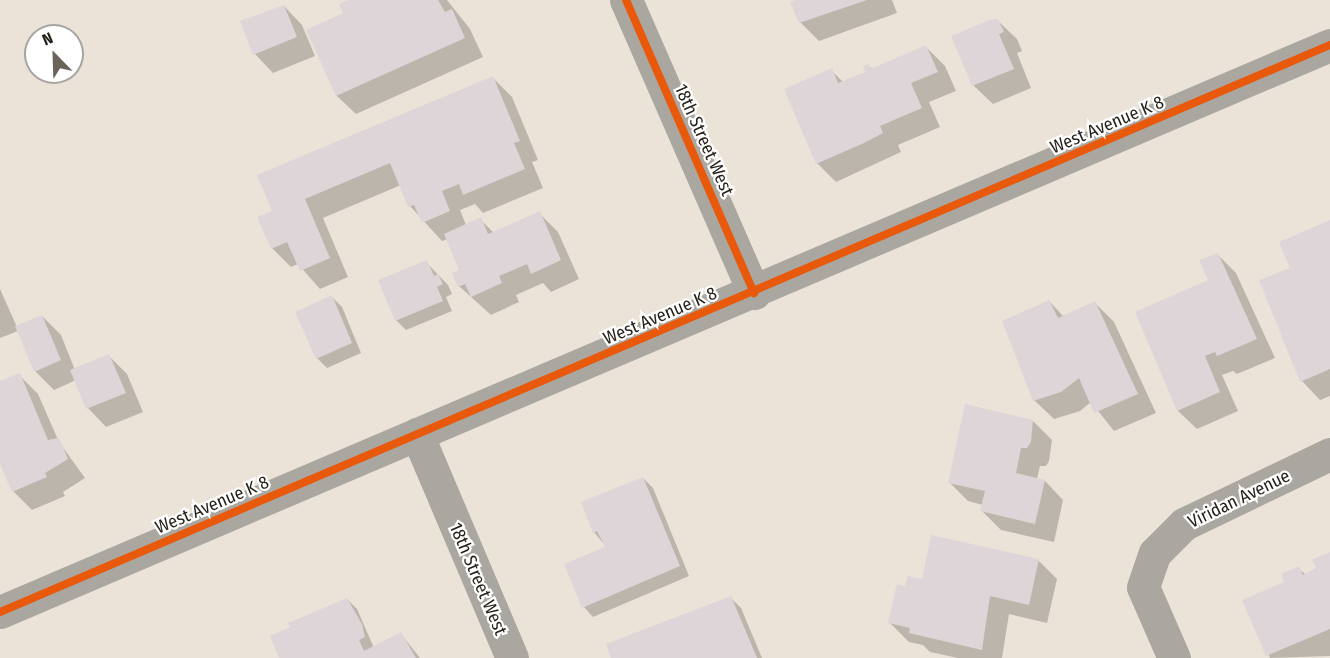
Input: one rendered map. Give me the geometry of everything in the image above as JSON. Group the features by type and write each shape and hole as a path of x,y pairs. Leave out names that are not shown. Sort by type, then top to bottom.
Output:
{"street":[{"name":"18th Street West","path":"626,0 754,293"},
{"name":"West Avenue K 8","path":"0,612 754,293 1330,45"},
{"name":"18th Street West","path":"417,434 512,658"},
{"name":"Viridan Avenue","path":"1174,658 1143,587 1155,553 1184,524 1330,454"}],"building":[{"path":"348,0 438,0 445,12 452,9 465,38 336,96 306,30 343,13 339,4"},
{"path":"795,0 867,0 799,23 790,2"},
{"path":"284,5 297,37 253,55 240,21"},
{"path":"992,19 998,19 1004,32 999,34 1014,69 972,86 951,36"},
{"path":"926,45 938,72 911,83 922,108 880,126 883,133 816,164 784,89 832,68 838,83 865,72 863,66 869,64 871,69"},
{"path":"493,76 520,141 514,143 525,169 463,195 459,184 442,191 450,211 422,223 414,205 408,207 390,163 305,199 330,258 300,271 287,242 271,249 257,217 272,211 257,175"},
{"path":"540,211 561,260 531,274 527,264 499,276 502,283 471,297 465,284 458,287 452,273 459,270 444,234 481,217 488,234"},
{"path":"1330,220 1330,369 1300,382 1259,280 1290,268 1279,242"},
{"path":"1218,253 1257,339 1217,356 1215,352 1205,356 1220,392 1177,411 1135,312 1208,280 1199,260"},
{"path":"427,260 434,276 438,274 443,284 437,287 443,301 395,321 378,280"},
{"path":"332,295 352,343 316,359 295,312"},
{"path":"1049,300 1058,318 1095,301 1138,394 1094,413 1079,378 1061,392 1033,401 1002,321"},
{"path":"42,315 61,360 34,372 15,326"},
{"path":"109,354 126,393 86,409 70,370"},
{"path":"20,373 48,440 59,438 68,459 45,473 47,477 12,492 0,464 0,381"},
{"path":"965,404 1033,420 1031,442 1027,448 1021,448 1016,473 1045,480 1035,524 980,511 985,491 948,483"},
{"path":"643,477 680,566 582,608 564,564 605,547 597,531 593,533 581,502"},
{"path":"931,535 1039,559 1029,605 990,596 982,650 909,633 910,628 888,623 897,584 905,586 908,576 922,579"},
{"path":"1330,552 1330,629 1266,656 1242,600 1284,582 1281,574 1299,566 1303,575 1316,568 1312,560"},
{"path":"731,596 757,658 611,658 606,644"},
{"path":"347,598 362,624 365,637 359,640 364,651 401,632 416,658 279,658 270,636 290,627 288,623"}],"cycle path":[{"path":"626,0 754,293"},
{"path":"0,612 1330,45"}]}
